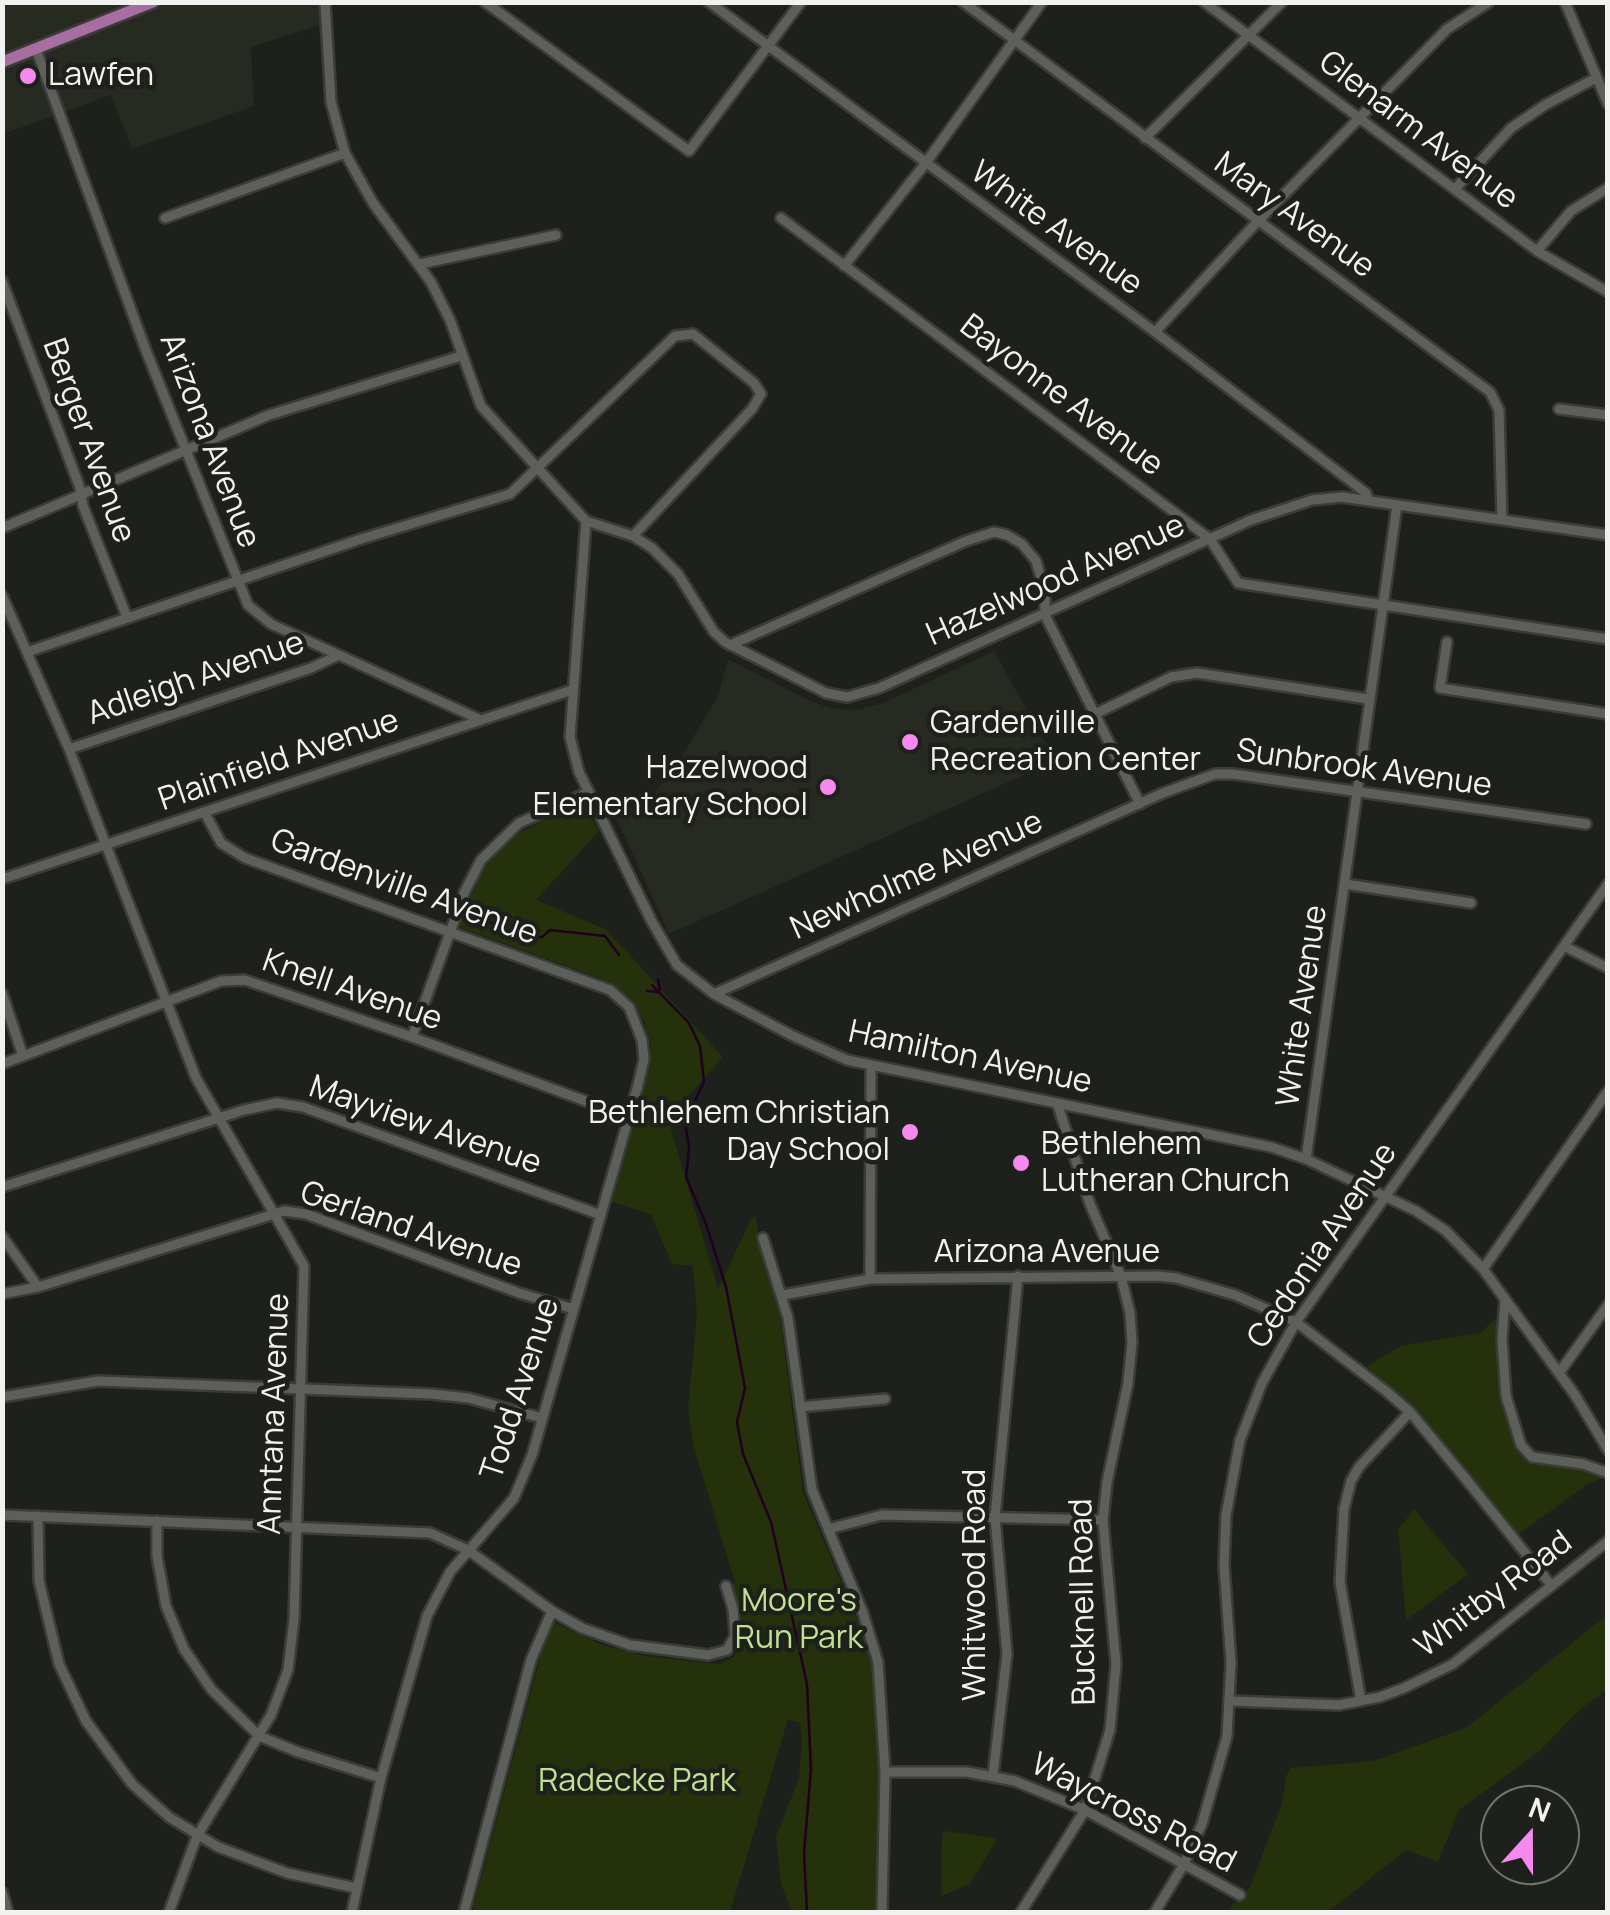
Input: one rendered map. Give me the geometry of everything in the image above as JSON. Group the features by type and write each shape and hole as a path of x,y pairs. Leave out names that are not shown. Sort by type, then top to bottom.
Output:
{"main road":[{"path":"2,62 153,2"}],"street":[{"path":"325,2 331,102 345,153 373,203 420,264 444,307 481,406 586,521"},
{"path":"484,2 689,151 801,2"},
{"name":"White Avenue","path":"709,2 1155,332 1366,493 1369,501"},
{"name":"Mary Avenue","path":"963,2 1496,399 1501,429 1502,520"},
{"path":"844,266 925,164 1042,2"},
{"name":"Glenarm Avenue","path":"1204,2 1538,251 1608,292"},
{"path":"1146,138 1282,2"},
{"path":"1155,332 1447,29 1489,2"},
{"path":"1565,2 1608,104"},
{"name":"Arizona Avenue","path":"36,48 53,103 185,450 248,605 258,616 481,720"},
{"path":"1455,188 1510,128 1596,78"},
{"path":"166,218 345,153"},
{"path":"1538,251 1571,211 1608,188"},
{"name":"Bayonne Avenue","path":"780,218 1210,540 1238,584 1608,639"},
{"path":"420,264 556,234"},
{"name":"Berger Avenue","path":"2,281 127,618"},
{"path":"27,652 362,540 500,499 538,468 675,336 692,334 754,383 761,394 752,409 633,536"},
{"path":"2,528 269,415 461,356"},
{"path":"1559,410 1608,415"},
{"name":"Hazelwood Avenue","path":"586,521 633,536 652,548 678,574 714,632 730,645 826,693 847,697 879,688 1251,520 1312,500 1342,497 1608,536"},
{"name":"White Avenue","path":"1306,1158 1397,505"},
{"name":"Hamilton Avenue","path":"586,521 570,736 579,772 670,956 714,994 821,1050 871,1066 1251,1142 1306,1158 1386,1196 1446,1231 1483,1268 1559,1373 1608,1450"},
{"path":"730,645 966,541 994,532 1008,535 1036,561 1045,592 1045,615 1140,804"},
{"name":"Anntana Avenue","path":"2,595 69,749 196,1078 304,1266 292,1644 281,1692 260,1736 197,1836 169,1912"},
{"path":"1448,642 1440,688 1608,714"},
{"name":"Adleigh Avenue","path":"69,749 311,668 338,655"},
{"path":"1095,714 1171,677 1196,673 1368,699"},
{"name":"Plainfield Avenue","path":"2,879 572,690"},
{"name":"Sunbrook Avenue","path":"1140,804 1215,774 1233,774 1586,824"},
{"path":"412,1037 471,876 498,841 520,823 589,792"},
{"name":"Newholme Avenue","path":"714,994 1140,804"},
{"name":"Gardenville Avenue","path":"205,814 215,834 231,851 604,987"},
{"path":"1345,884 1471,903"},
{"name":"Cedonia Avenue","path":"1155,1912 1184,1864 1214,1790 1227,1736 1231,1701 1224,1552 1229,1492 1251,1410 1274,1358 1296,1322 1608,884"},
{"path":"1566,946 1608,968"},
{"name":"Knell Avenue","path":"2,1064 222,981 246,980 629,1117"},
{"name":"Todd Avenue","path":"352,1912 382,1778 427,1616 450,1572 514,1498 542,1418 629,1117 644,1059 642,1040 629,1007 604,987"},
{"path":"2,993 23,1056"},
{"path":"870,1279 871,1066"},
{"path":"1483,1268 1608,1091"},
{"name":"Bucknell Road","path":"1021,1912 1085,1810 1110,1730 1116,1648 1103,1520 1131,1357 1130,1313 1121,1276 1090,1204 1057,1103"},
{"name":"Mayview Avenue","path":"2,1187 264,1104 303,1107 601,1215"},
{"name":"Gerland Avenue","path":"2,1294 38,1287 275,1212 306,1214 574,1309"},
{"path":"2,1236 38,1287"},
{"path":"763,1238 783,1295 812,1490 863,1613 878,1662 885,1772 882,1912"},
{"name":"Arizona Avenue","path":"783,1295 870,1279 1018,1276 1158,1276 1235,1295 1296,1322 1344,1356 1410,1412 1551,1585"},
{"name":"Whitwood Road","path":"993,1774 1007,1654 995,1517 1018,1276"},
{"path":"1505,1299 1502,1338 1506,1396 1521,1444 1532,1457 1583,1464 1608,1472"},
{"path":"1559,1373 1608,1305"},
{"path":"2,1397 98,1381 451,1395 542,1418"},
{"path":"800,1406 885,1398"},
{"path":"1362,1701 1340,1582 1344,1509 1351,1481 1359,1468 1410,1412"},
{"path":"2,1515 430,1532 468,1550 552,1612 608,1639 659,1650 728,1650 735,1636 726,1586"},
{"path":"828,1529 882,1515 1103,1520"},
{"path":"38,1516 39,1581 44,1612 70,1691 94,1733 132,1784 197,1836 263,1866 356,1888"},
{"path":"157,1521 160,1583 174,1627 210,1689 260,1736 382,1778"},
{"name":"Whitby Road","path":"1231,1701 1310,1706 1362,1701 1404,1688 1453,1664 1608,1541"},
{"path":"464,1912 531,1660 552,1612"},
{"name":"Waycross Road","path":"885,1772 993,1774 1085,1810 1240,1894"},
{"path":"2,1892 8,1912"}],"shaded area":[{"path":"3,3 325,3 327,23 251,47 254,106 132,149 111,95 3,134"},
{"name":"Hazelwood Elementary School","path":"994,651 1055,761 669,934 615,815 646,800 671,774 718,696 728,659 809,700 830,708 855,710 881,704"}],"green space":[{"path":"579,802 584,803 599,831 536,900 607,930 723,1057 668,1119 718,1289 752,1217 756,1217 761,1253 780,1316 803,1492 869,1648 876,1685 879,1750 875,1912 792,1912 781,1884 776,1837 799,1778 800,1723 788,1719 730,1912 472,1912 544,1643 555,1623 600,1644 644,1656 720,1664 734,1657 745,1634 732,1585 735,1583 693,1444 688,1407 697,1316 693,1266 672,1264 651,1214 612,1202 650,1066 651,1046 644,1021 626,994 605,980 462,928 460,924 480,875 492,858 514,836"},
{"path":"1496,1318 1498,1352 1508,1383 1507,1418 1516,1441 1546,1465 1583,1468 1606,1477 1589,1483 1519,1534 1367,1366 1401,1346 1480,1333"},
{"path":"1414,1509 1468,1574 1406,1620 1398,1530"},
{"path":"1607,1615 1607,1689 1577,1712 1540,1751 1493,1785 1480,1785 1480,1795 1459,1810 1438,1862 1406,1850 1328,1912 1226,1912 1250,1887 1291,1768 1373,1761 1466,1728"},
{"path":"945,1831 996,1841 970,1884 941,1896 942,1834"}],"waterway":[{"path":"489,922 517,938 542,937 550,930 605,936 619,955"},
{"path":"658,980 660,990"},
{"path":"652,985 689,1023 700,1046 704,1082 685,1121 689,1148 686,1177 726,1287 745,1388 737,1422 743,1454 771,1522 807,1684 811,1769 804,1853 807,1912"},
{"path":"647,991 659,992"}],"place":[{"name":"Lawfen","path":"28,76"},
{"name":"Gardenville Recreation Center","path":"910,742"},
{"name":"Hazelwood Elementary School","path":"828,787"},
{"name":"Bethlehem Christian Day School","path":"910,1132"},
{"name":"Bethlehem Lutheran Church","path":"1021,1163"}],"park label":[{"name":"Moore's Run Park","path":"799,1620"},
{"name":"Radecke Park","path":"637,1782"}]}
